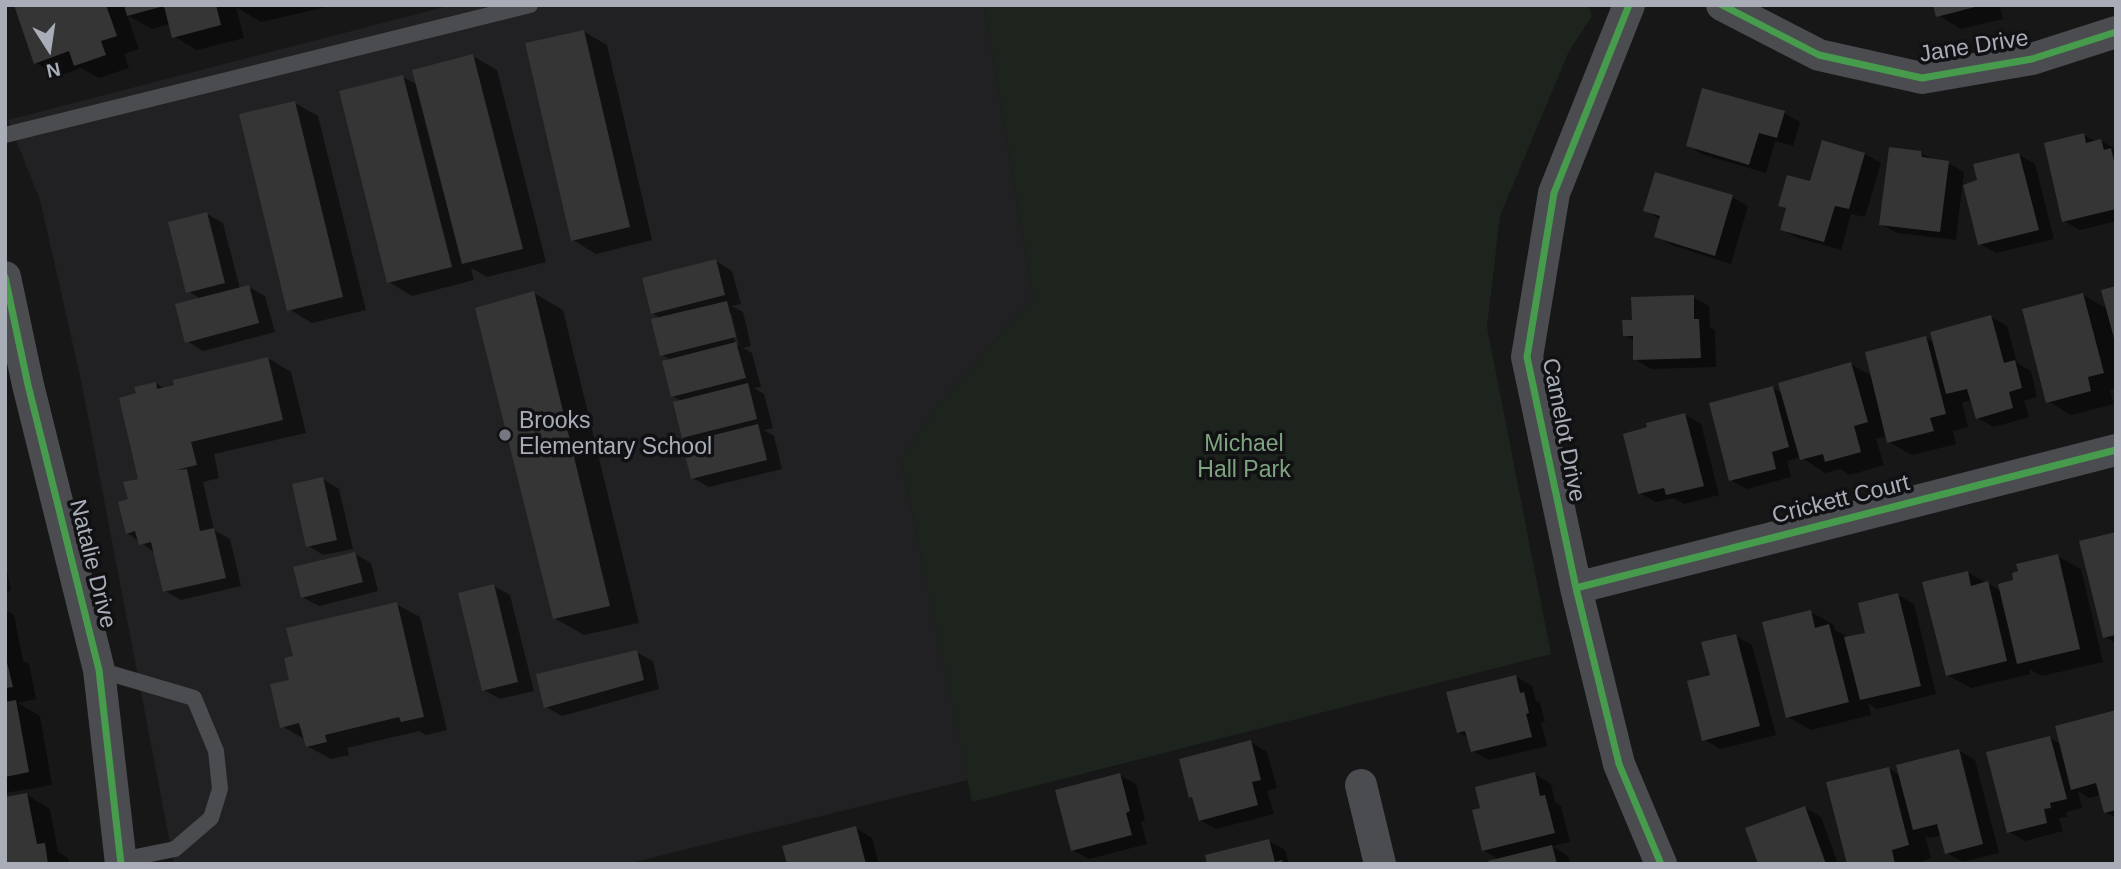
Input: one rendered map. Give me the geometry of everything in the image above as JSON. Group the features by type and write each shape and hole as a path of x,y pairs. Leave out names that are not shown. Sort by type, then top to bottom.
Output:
{"street":[{"name":"Camelot Drive","path":"1629,5 1553,193 1527,358 1576,588 1619,764 1661,864"},
{"name":"Jane Drive","path":"1722,5 1819,55 1922,78 2032,59 2116,33"},
{"name":"Natalie Drive","path":"5,277 28,385 99,670 121,862"},
{"name":"Crickett Court","path":"1576,588 2116,450"},
{"path":"1361,785 1380,864"}],"lane":[{"path":"5,135 530,5"},
{"path":"99,670 194,698 216,751 220,789 211,818 175,849 121,862"}],"shaded area":[{"name":"Brooks Elementary School","path":"452,5 984,5 1033,298 935,409 901,460 968,780 626,864 174,864 81,380 40,200 8,120"}],"green space":[{"name":"Michael Hall Park","path":"984,5 1588,5 1592,16 1569,51 1500,216 1487,327 1551,654 972,802 901,460 935,409 1033,298"}],"building":[{"path":"14,5 106,5 117,36 101,41 106,55 74,66 69,51 34,64"},
{"path":"124,5 216,5 221,25 172,38 164,6 127,16"},
{"path":"1933,5 1979,5 1979,6 1936,17"},
{"path":"584,30 630,227 571,241 525,43"},
{"path":"473,54 523,249 462,264 412,70"},
{"path":"403,75 452,267 387,283 339,91"},
{"path":"1702,88 1785,111 1777,138 1759,133 1749,165 1686,146"},
{"path":"295,101 343,297 287,311 239,114"},
{"path":"2084,133 2086,143 2101,139 2104,150 2111,148 2116,170 2116,209 2062,222 2044,143"},
{"path":"1822,140 1865,153 1849,209 1835,206 1824,242 1780,230 1786,208 1778,206 1787,175 1810,181"},
{"path":"1889,147 1921,151 1922,157 1949,161 1940,232 1879,225"},
{"path":"2019,153 2039,230 1978,245 1963,185 1977,180 1973,164"},
{"path":"1655,172 1733,195 1715,256 1654,237 1660,216 1643,211"},
{"path":"207,212 225,283 186,293 168,222"},
{"path":"716,259 725,295 651,314 642,278"},
{"path":"249,285 259,323 185,343 175,304"},
{"path":"2116,286 2116,342 2115,342 2101,290"},
{"path":"534,291 610,606 553,619 475,308"},
{"path":"2083,293 2104,373 2088,377 2091,391 2046,403 2022,309"},
{"path":"1694,295 1694,319 1699,319 1701,358 1633,360 1633,336 1623,336 1622,320 1632,320 1631,297"},
{"path":"727,301 736,337 660,356 651,319"},
{"path":"1991,315 2004,363 2015,360 2022,388 2009,392 2013,408 1976,419 1967,389 1946,394 1930,332"},
{"path":"1926,336 1946,414 1930,418 1934,431 1887,443 1865,352"},
{"path":"736,342 746,378 671,397 662,361"},
{"path":"268,357 283,420 191,442 197,465 176,470 187,469 200,531 214,528 226,578 163,592 151,542 139,545 135,531 126,534 118,502 128,499 123,482 138,479 119,398 136,393 134,387 156,382 157,389 174,385 173,380"},
{"path":"1851,362 1868,422 1854,426 1861,452 1825,462 1823,454 1800,460 1778,383"},
{"path":"748,383 757,419 682,438 673,402"},
{"path":"1773,386 1789,447 1772,452 1776,469 1729,481 1709,403"},
{"path":"1685,413 1704,486 1666,495 1664,488 1638,494 1623,434 1647,427 1646,423"},
{"path":"758,424 767,460 691,479 682,443"},
{"path":"323,477 337,540 306,547 292,484"},
{"path":"2116,532 2116,635 2103,638 2079,541"},
{"path":"355,552 363,582 301,598 293,567"},
{"path":"2058,554 2080,649 2017,664 1998,584 2013,580 2012,573 2018,571 2016,564"},
{"path":"1968,571 1971,586 1988,581 2007,661 1946,676 1922,582"},
{"path":"494,584 518,682 482,691 458,593"},
{"path":"1898,593 1921,686 1860,700 1844,637 1865,633 1858,603"},
{"path":"397,602 424,717 401,722 399,717 325,735 327,742 306,747 299,723 280,728 270,684 289,680 284,658 293,656 286,628"},
{"path":"1811,610 1815,628 1829,624 1849,702 1786,718 1762,622"},
{"path":"1736,634 1760,726 1702,741 1687,681 1710,675 1701,642"},
{"path":"637,650 644,680 544,708 536,674"},
{"path":"5,654 13,687 5,688"},
{"path":"1516,675 1520,693 1524,692 1532,737 1471,752 1465,731 1457,733 1446,692"},
{"path":"16,700 29,772 5,777 5,702"},
{"path":"2116,710 2116,810 2104,813 2096,783 2071,790 2055,726"},
{"path":"2050,736 2067,799 2050,803 2051,808 2044,809 2047,823 2007,833 1986,752"},
{"path":"1251,740 1261,780 1252,782 1258,805 1199,821 1192,797 1189,798 1179,759"},
{"path":"1959,749 1983,844 1945,854 1937,824 1913,830 1896,765"},
{"path":"1889,767 1909,845 1892,850 1895,864 1847,864 1826,782"},
{"path":"1535,772 1540,796 1545,795 1555,833 1482,851 1472,810 1480,808 1475,787"},
{"path":"1120,773 1130,811 1126,813 1132,835 1071,851 1055,790"},
{"path":"27,793 37,844 45,843 48,864 5,864 5,797"},
{"path":"1805,806 1826,864 1758,864 1745,828"},
{"path":"856,826 866,864 787,864 782,846"},
{"path":"1269,839 1275,862 1282,860 1283,864 1207,864 1205,855"},
{"path":"1552,845 1557,864 1489,864 1488,861"}],"cycle path":[{"path":"1629,5 1554,193 1527,357 1576,588 1619,764 1661,864"},
{"path":"1722,5 1819,55 1922,78 2032,59 2116,32"},
{"path":"5,277 28,385 99,670 121,864"},
{"path":"1576,588 2116,450"}],"place":[{"name":"Brooks Elementary School","path":"505,435"}]}
